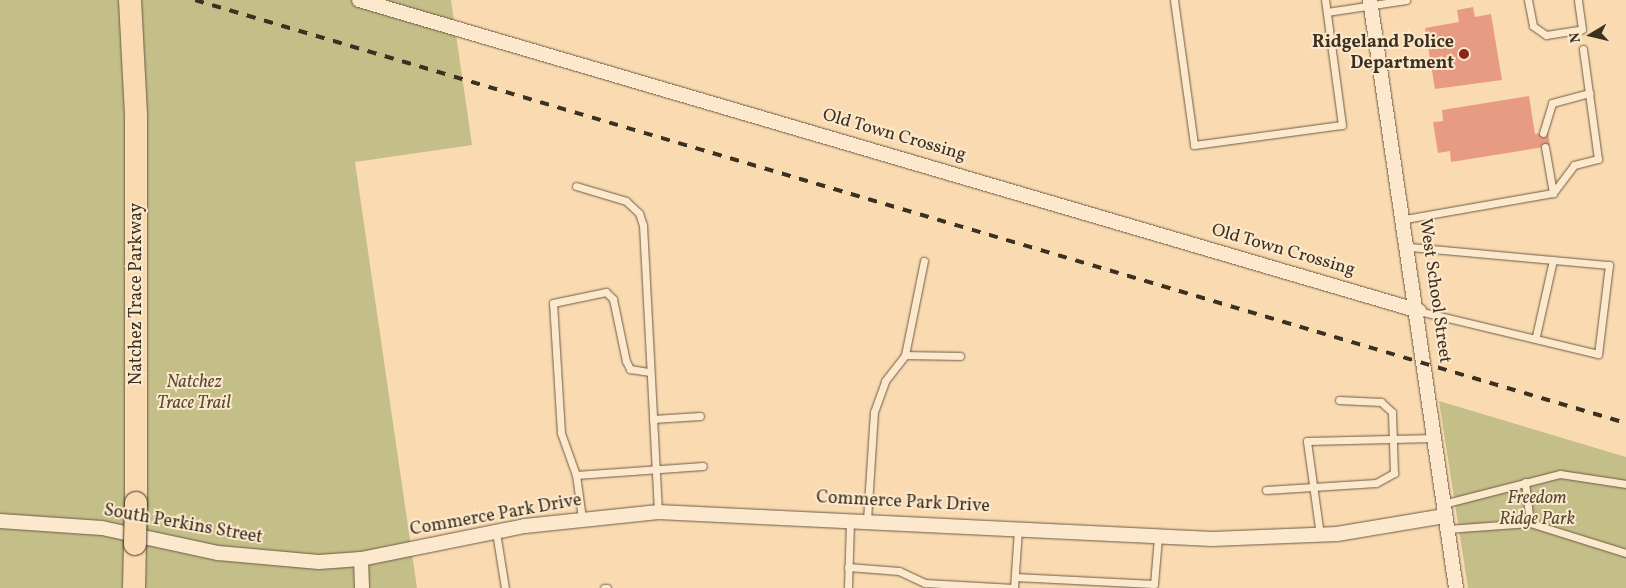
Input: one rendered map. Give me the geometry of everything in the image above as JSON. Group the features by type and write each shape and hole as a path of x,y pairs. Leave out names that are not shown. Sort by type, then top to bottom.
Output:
{"main road":[{"name":"Natchez Trace Parkway","path":"131,6 136,115 136,503 134,588"}],"street":[{"name":"Old Town Crossing","path":"359,0 1419,311"},
{"name":"West School Street","path":"1371,3 1404,220 1410,247 1434,438 1456,588"},
{"name":"Commerce Park Drive","path":"361,559 496,532 582,518 658,512 850,519 1158,537 1320,535 1445,516"},
{"name":"South Perkins Street","path":"0,521 102,528 262,559 361,559"},
{"path":"361,559 362,588"}],"lane":[{"path":"1174,0 1194,145 1342,125 1325,0"},
{"path":"1327,12 1371,3 1406,0"},
{"path":"1528,0 1533,26 1546,35 1582,29 1578,0"},
{"path":"1404,220 1553,194 1574,165 1598,159 1583,49"},
{"path":"1543,133 1552,103 1590,93"},
{"path":"1545,147 1553,194"},
{"path":"576,186 626,201 640,213 658,512"},
{"path":"1410,247 1609,265 1598,354 1536,336 1419,311"},
{"path":"1536,336 1552,260"},
{"path":"867,520 874,412 886,381 905,355 924,261"},
{"path":"582,518 576,475 561,433 553,303 606,292 613,299 626,361 630,369 650,372"},
{"path":"905,355 960,356"},
{"path":"1266,490 1376,483 1394,473 1396,440 1392,412 1381,402 1339,400"},
{"path":"653,419 700,416"},
{"path":"1320,535 1315,487 1308,473 1307,441 1434,438"},
{"path":"576,475 656,466 703,466"},
{"path":"1445,516 1525,482 1570,474 1626,484"},
{"path":"1525,482 1530,523"},
{"path":"1445,516 1530,523 1626,553"},
{"path":"848,588 850,519"},
{"path":"848,567 899,571 925,582 1014,588 1018,529"},
{"path":"496,532 505,588"},
{"path":"1015,577 1154,586 1158,537"}],"green space":[{"name":"Natchez Trace Trail","path":"0,0 451,0 472,145 355,162 417,588 0,588"},
{"name":"Freedom Ridge Park","path":"1439,401 1626,457 1626,588 1468,588"}],"building":[{"name":"Ridgeland Police Department","path":"1473,7 1475,17 1491,14 1502,80 1435,89 1425,28 1459,22 1457,10"},
{"path":"1529,96 1535,134 1548,132 1550,146 1451,162 1450,151 1438,153 1433,122 1443,121 1442,110"}],"railway":[{"path":"195,0 1626,423"}],"place":[{"name":"Ridgeland Police Department","path":"1464,54"}]}
